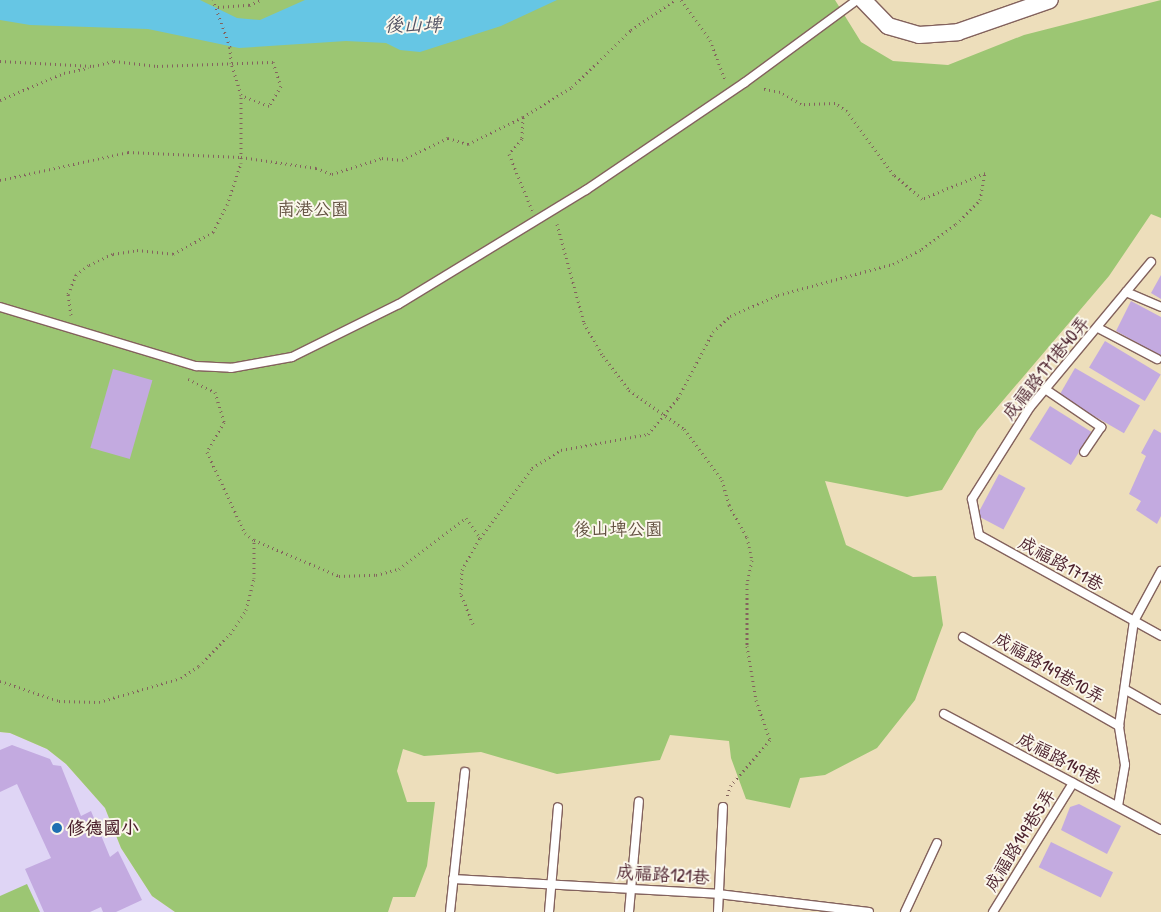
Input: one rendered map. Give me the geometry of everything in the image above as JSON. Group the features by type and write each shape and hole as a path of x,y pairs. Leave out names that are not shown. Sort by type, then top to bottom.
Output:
{"street":[{"path":"863,0 888,26 919,35 958,32 1050,0"}],"lane":[{"path":"0,307 69,330 180,361 231,368 292,356 399,304 570,199 749,80 857,0"},
{"name":"成福路171巷40弄","path":"972,499 1030,407 1098,328 1151,262"},
{"path":"1126,292 1161,307"},
{"path":"1098,328 1157,359"},
{"path":"1045,389 1101,426 1084,452"},
{"name":"成福路171巷","path":"972,499 979,535 1161,636"},
{"path":"1118,806 1125,765 1119,726 1126,690 1134,621 1161,571"},
{"name":"成福路149巷10弄","path":"963,637 1119,726"},
{"path":"1126,690 1161,710"},
{"name":"成福路149巷","path":"944,714 1161,830"},
{"path":"450,912 465,772"},
{"name":"成福路149巷5弄","path":"993,912 1072,783"},
{"path":"630,912 639,801"},
{"path":"549,912 558,807"},
{"path":"718,912 723,807"},
{"path":"905,912 937,844"},
{"name":"成福路121巷","path":"453,879 718,894 869,912"}],"path":[{"path":"69,330 71,318 68,294 76,275 113,254 136,250 173,254 213,232 227,204 241,157 241,95 231,63 230,47 218,7 213,0"},
{"path":"218,7 249,5 261,0"},
{"path":"0,180 128,152 241,157 316,168 332,174 382,158 402,160 448,138 468,144 524,117 572,87 632,30 675,0"},
{"path":"681,0 710,40 730,93"},
{"path":"0,61 93,66"},
{"path":"0,100 64,73 114,61 157,66 273,62 281,86 269,106 241,95"},
{"path":"473,624 461,594 462,570 480,538 532,468 561,450 576,445 648,434 666,414 702,346 712,332 730,316 778,295 893,264 935,239 980,200 985,173 922,199 894,175 847,111 835,103 801,104 780,92 752,86 749,80"},
{"path":"524,117 522,139 509,154 536,220"},
{"path":"570,199 557,225 584,323 629,390 666,414 684,429 722,480 729,505 747,537 752,560 747,583 747,646 756,700 770,740 731,785 723,807"},
{"path":"180,361 181,372 188,380 215,392 224,422 207,452 245,533 254,540 339,576 376,575 399,569 466,518 480,538"},
{"path":"0,681 59,701 99,702 181,678 199,666 230,634 246,610 254,578 254,540"}],"shaded area":[{"name":"修德國小","path":"0,732 10,733 47,749 66,764 105,808 121,848 152,896 175,912 0,912"}],"green space":[{"name":"後山埤公園","path":"0,0 835,0 861,42 893,61 948,65 1024,35 1161,0 1161,218 1151,214 1109,276 977,431 942,490 907,497 825,481 846,545 913,577 936,576 943,625 915,700 877,748 825,775 800,778 790,808 746,799 731,758 729,741 670,735 660,760 557,774 481,752 424,756 403,749 397,771 407,802 435,802 427,866 415,897 393,897 388,912 175,912 152,896 121,848 105,808 66,764 47,749 10,733 0,732"},
{"path":"27,884 40,912 0,912 0,896"}],"water":[{"name":"後山埤","path":"0,0 200,0 237,18 260,20 305,0 557,0 501,26 420,52 400,50 386,43 346,41 239,48 148,29 30,25 0,20"}],"building":[{"path":"1161,275 1161,299 1151,293"},
{"path":"1131,301 1161,317 1161,356 1116,331"},
{"path":"1105,341 1161,374 1145,401 1089,368"},
{"path":"1075,368 1140,405 1124,433 1059,396"},
{"path":"113,369 152,380 130,459 90,448"},
{"path":"1050,406 1092,432 1071,465 1029,439"},
{"path":"1154,429 1161,433 1161,516 1157,524 1136,510 1141,501 1129,494 1146,456 1141,453"},
{"path":"999,474 1025,488 1003,530 977,515"},
{"name":"修德國小","path":"12,745 50,759 53,765 61,766 81,816 91,811 110,857 118,851 142,900 116,912 103,912 101,907 90,912 44,912 25,869 51,858 17,784 0,792 0,750"},
{"path":"1079,804 1121,826 1107,854 1061,830 1070,807"},
{"path":"1051,842 1113,872 1101,897 1039,867"}],"place":[{"name":"修德國小","path":"57,828"}],"park label":[{"name":"南港公園","path":"313,209"}]}
